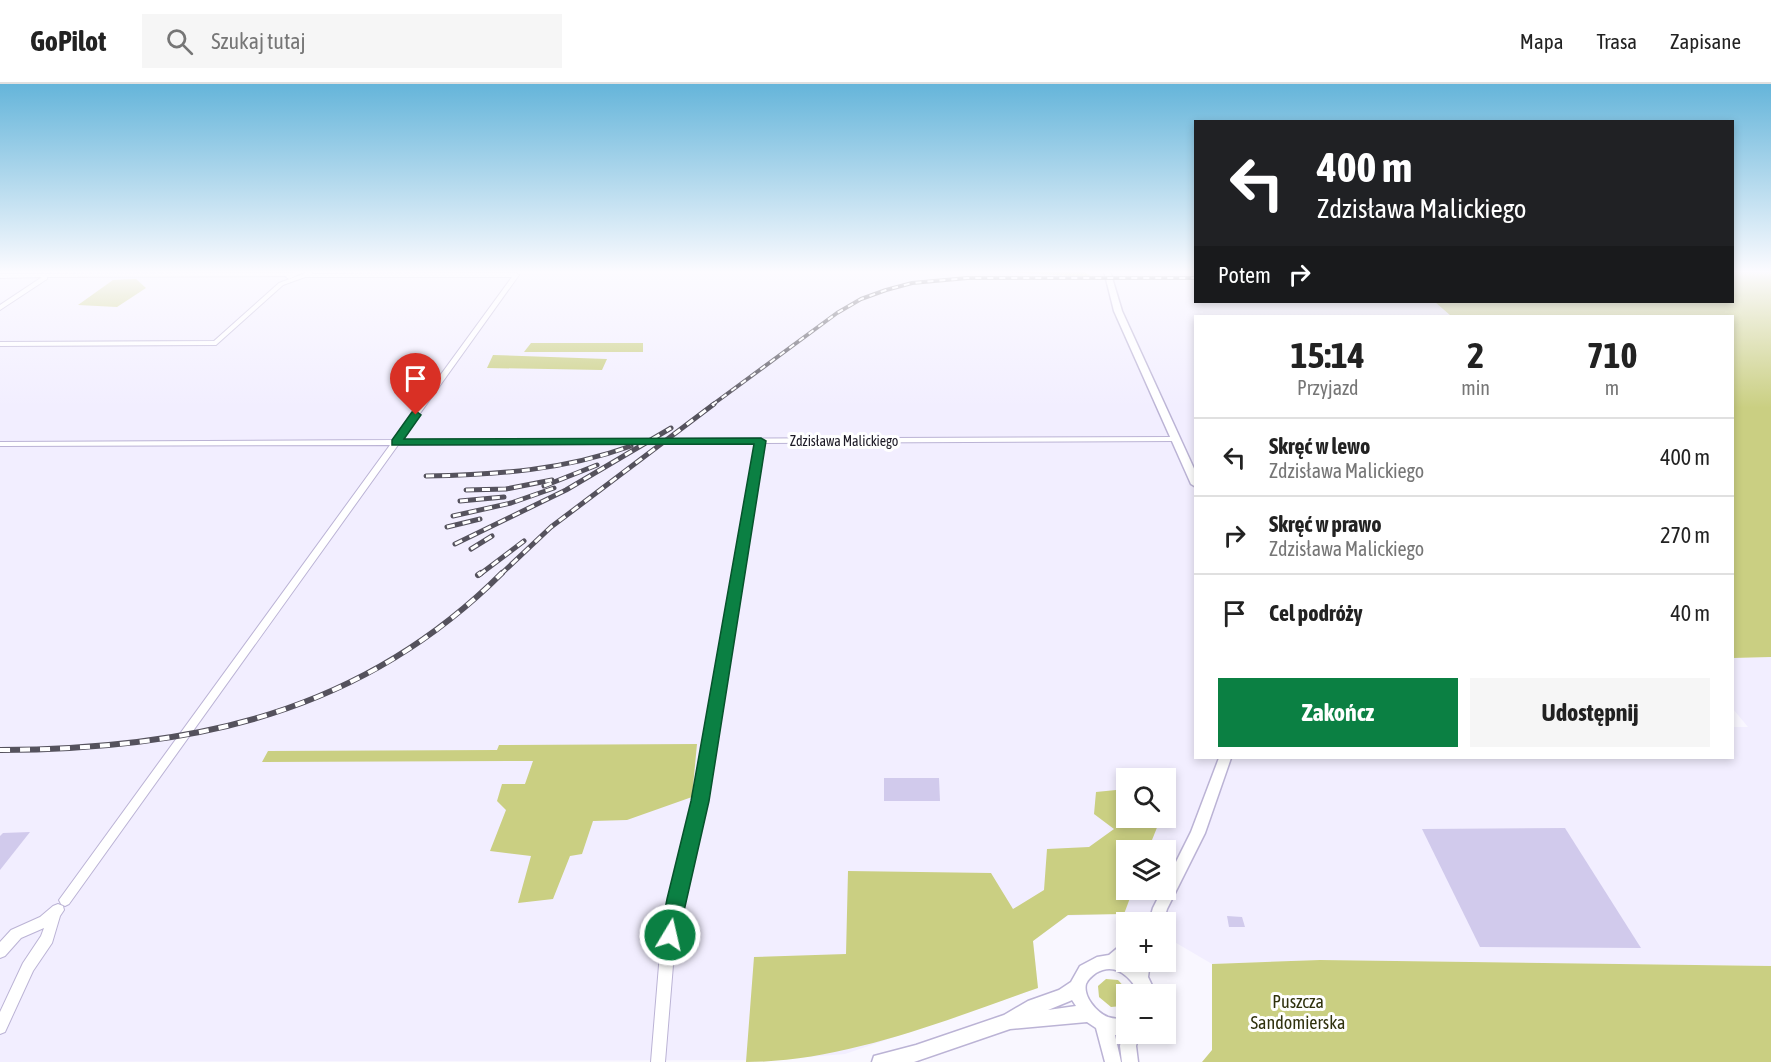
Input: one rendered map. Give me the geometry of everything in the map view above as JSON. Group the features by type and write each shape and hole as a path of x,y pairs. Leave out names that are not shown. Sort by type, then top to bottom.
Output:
{"street":[{"path":"0,344 216,343 245,317"},
{"path":"0,1027 28,967 47,939 59,908 486,317"},
{"path":"1121,317 1194,480"},
{"name":"Zdzisława Malickiego","path":"0,444 1176,440"},
{"path":"658,1062 668,953 676,899 700,801 761,441"},
{"path":"1159,912 1198,834 1225,759"},
{"path":"0,952 16,934 59,908"},
{"path":"1113,1062 1107,1034 1083,1005 1079,985 1082,975 1095,963 1116,962"},
{"path":"879,1062 916,1053 1008,1022 1034,1007 1064,996 1079,985"},
{"path":"1008,1022 1038,1021 1072,1014 1096,1019 1116,1027"},
{"path":"1128,1044 1130,1062"}],"shaded area":[{"path":"0,317 1194,317 1194,759 1734,759 1734,727 1748,727 1734,710 1734,658 1771,657 1771,966 1320,960 1212,964 1176,943 1176,912 1116,912 1067,916 1033,941 1038,988 845,1054 770,1060 0,1062"}],"green space":[{"path":"1734,317 1771,317 1771,657 1734,658"},
{"path":"531,343 643,343 643,352 524,352"},
{"path":"493,355 607,359 602,370 487,368"},
{"path":"697,744 692,797 627,820 593,821 582,854 570,856 553,899 518,903 531,856 490,851 506,810 497,801 502,784 525,784 533,761 262,762 268,751 497,750 499,745"},
{"path":"1116,790 1116,828 1157,828 1152,840 1116,840 1116,900 1129,900 1125,912 1068,915 1033,941 1038,988 931,1025 857,1047 783,1060 746,1062 754,957 846,954 848,871 991,873 1013,909 1044,890 1047,849 1089,847 1114,829 1094,814 1096,792"},
{"name":"Puszcza Sandomierska","path":"1320,960 1771,966 1771,1062 1202,1062 1212,1050 1212,964"},
{"path":"1106,979 1118,980 1122,984 1116,984 1116,1007 1111,1007 1099,997 1098,986"}],"building":[{"path":"884,778 939,778 940,801 884,801"},
{"path":"1565,828 1641,948 1480,947 1422,829"},
{"path":"30,832 0,870 0,836 3,833"},
{"path":"1227,916 1242,917 1245,927 1229,927"}],"railway":[{"path":"712,405 832,317"},
{"path":"500,575 551,527 714,404"},
{"path":"455,544 566,490 671,428"},
{"path":"426,476 530,470 581,461 631,446"},
{"path":"544,486 597,465"},
{"path":"466,490 506,489 552,480"},
{"path":"453,516 511,503 554,488"},
{"path":"460,501 504,497"},
{"path":"447,527 480,519"},
{"path":"471,549 492,536"},
{"path":"479,575 524,541"},
{"path":"0,750 71,748 140,742 206,731 270,714 332,691 391,660 448,621 502,573"}],"route":[{"path":"416,415 396,442 761,441 700,801 676,899 670,935"}]}
